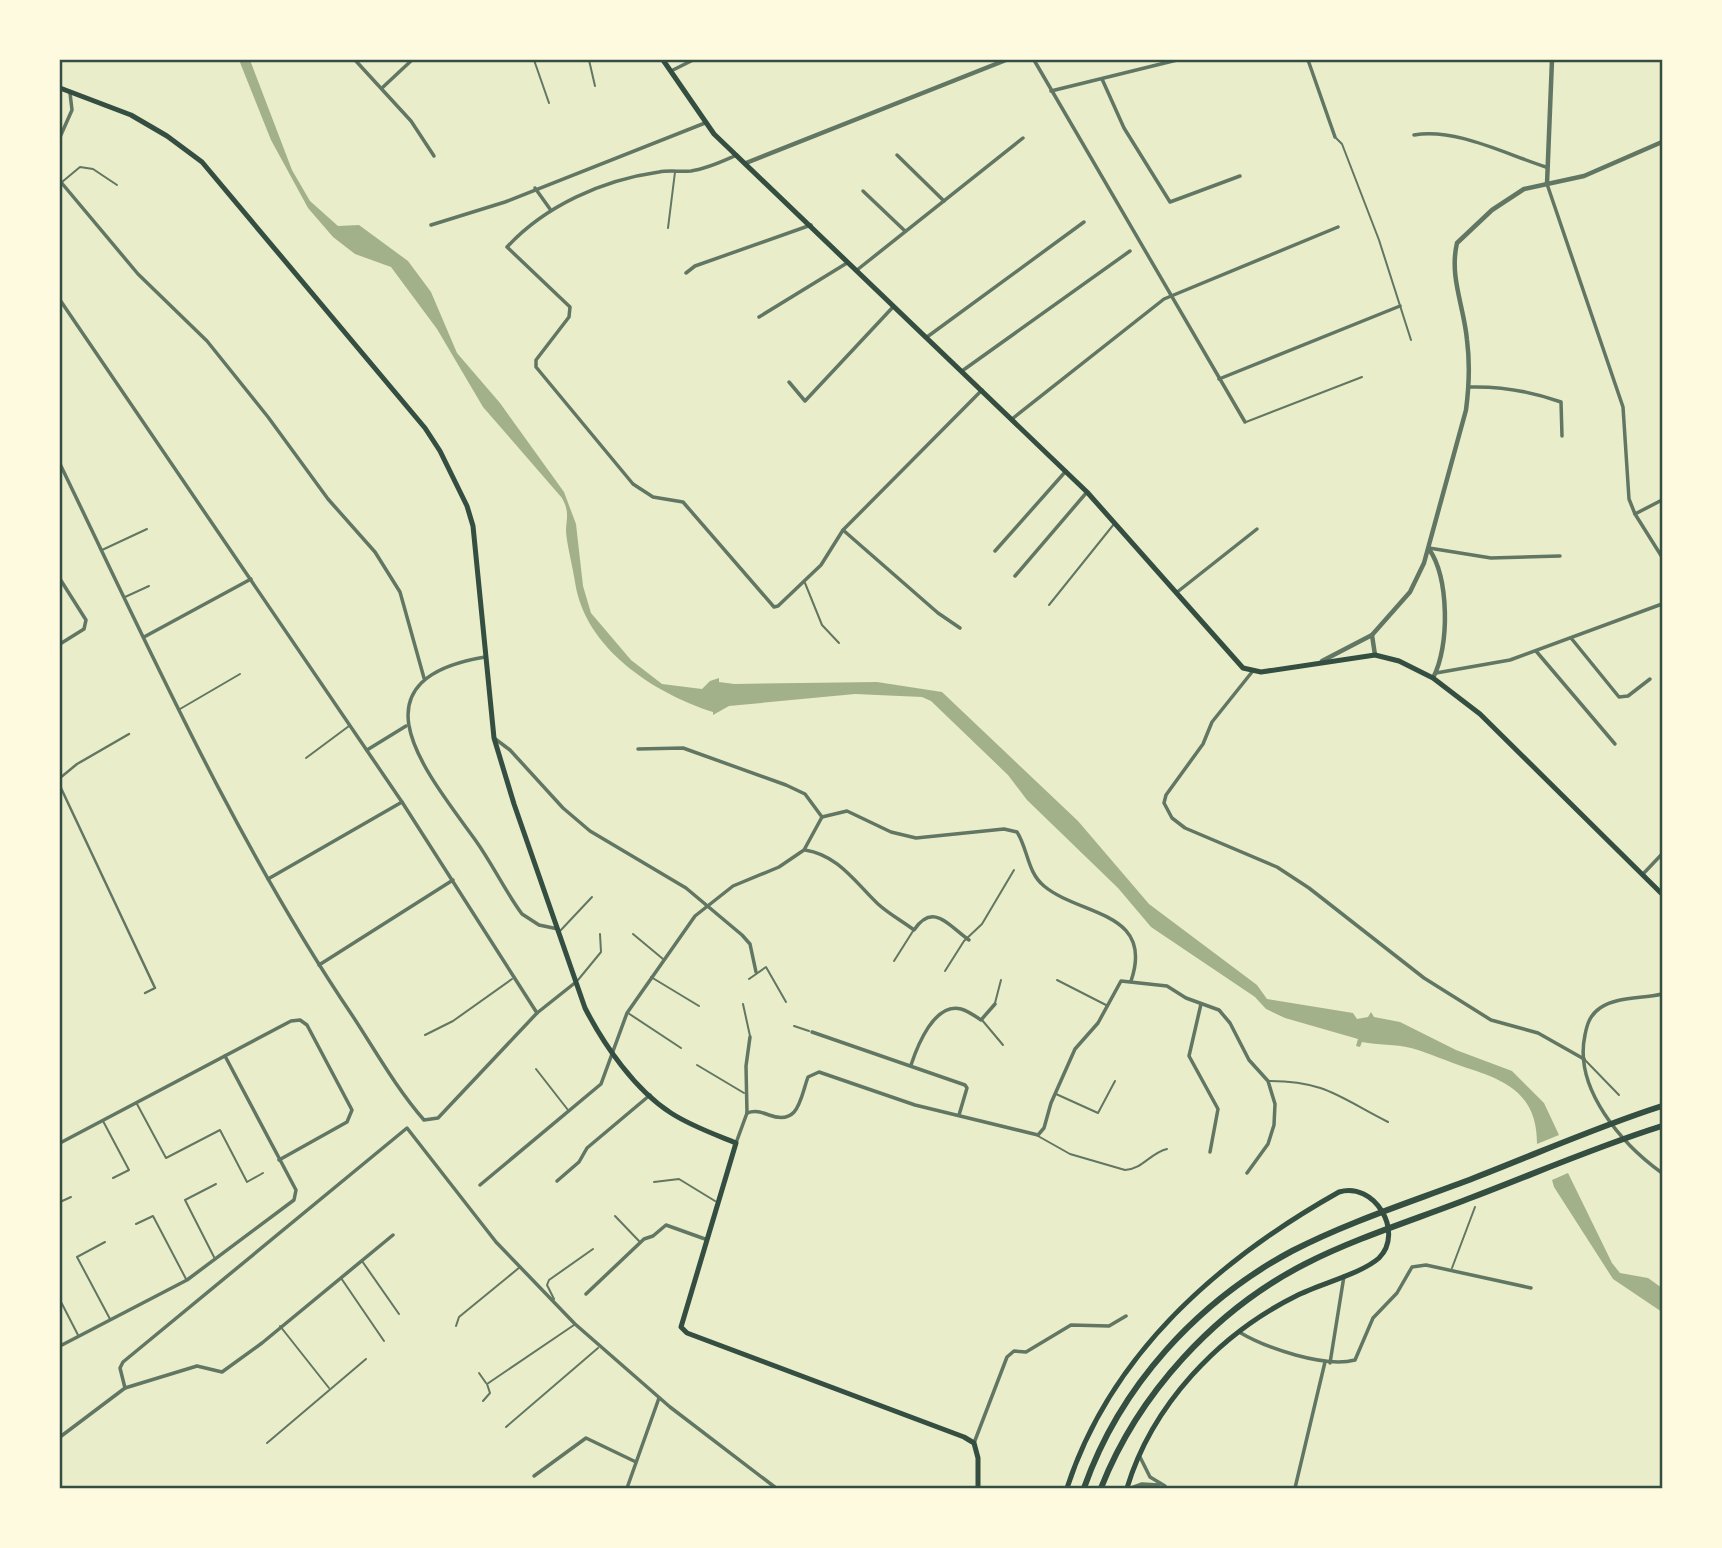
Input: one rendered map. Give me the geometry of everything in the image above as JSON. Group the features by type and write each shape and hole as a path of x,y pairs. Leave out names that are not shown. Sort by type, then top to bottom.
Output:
{"highway":[{"path":"1084,1489 1105,1440 1134,1391 1194,1321 1258,1271 1293,1251 1362,1221 1662,1106"},
{"path":"1101,1489 1121,1446 1151,1399 1210,1332 1286,1275 1368,1238 1662,1126"}],"main road":[{"path":"663,60 705,123 1087,492 1233,660 1252,672 1375,654 1435,675 1480,713 1662,894"},
{"path":"60,88 149,125 211,172 425,428 455,479 473,526 494,738 576,982 598,1034 650,1095 683,1120 736,1143 681,1319 681,1328 687,1333 974,1443 978,1458 978,1489"},
{"path":"1067,1489 1089,1434 1112,1390 1138,1353 1183,1303 1234,1261 1339,1192 1359,1192 1378,1205 1389,1224 1389,1237 1378,1258 1295,1296 1239,1332 1199,1368 1170,1403 1140,1457 1129,1489"}],"street":[{"path":"355,60 411,121 434,156"},
{"path":"382,88 412,60"},
{"path":"671,71 693,60"},
{"path":"746,163 1006,60"},
{"path":"1034,60 1245,422"},
{"path":"1051,91 1177,60"},
{"path":"1308,60 1335,137"},
{"path":"1552,60 1547,184 1623,407 1629,499 1635,514 1662,557"},
{"path":"1102,79 1124,128 1170,202 1240,176"},
{"path":"60,136 72,110 69,91"},
{"path":"431,225 505,202 705,123"},
{"path":"1414,135 1428,133 1455,137 1546,167"},
{"path":"857,270 1023,138"},
{"path":"1322,661 1372,635 1410,592 1429,548 1466,411 1469,387 1467,338 1454,273 1457,243 1505,200 1524,189 1584,176 1662,142"},
{"path":"737,155 692,171 637,176 550,209 507,247 570,307 569,317 536,359 536,368 633,484 653,496 683,502 774,607 782,605 821,565 843,530 982,390"},
{"path":"897,155 944,201"},
{"path":"60,183 138,274 207,341 268,416 328,499 375,552 400,592 424,678"},
{"path":"535,188 550,209"},
{"path":"863,191 905,232"},
{"path":"927,337 1084,222"},
{"path":"686,273 695,267 811,225"},
{"path":"1012,419 1172,295 1338,227"},
{"path":"962,371 1130,251"},
{"path":"759,317 848,262"},
{"path":"60,300 402,802 537,1013"},
{"path":"789,382 805,401 894,305"},
{"path":"1219,379 1400,306"},
{"path":"1469,387 1499,386 1539,394 1561,402 1562,436"},
{"path":"60,464 179,709 268,880 318,965 424,1120 438,1118 537,1013 576,982"},
{"path":"995,551 1066,471"},
{"path":"1015,576 1087,492"},
{"path":"1635,514 1662,500"},
{"path":"1175,593 1257,529"},
{"path":"843,530 938,613 960,628"},
{"path":"1429,548 1491,558 1560,556"},
{"path":"1429,548 1440,569 1445,622 1442,652 1435,675 1510,660 1662,604"},
{"path":"60,579 86,620 84,629 60,643"},
{"path":"144,637 250,579"},
{"path":"60,590 65,587"},
{"path":"1372,635 1375,654"},
{"path":"1571,638 1619,697 1628,696 1650,679"},
{"path":"1536,651 1615,744"},
{"path":"485,657 454,664 424,678 410,704 406,726 431,774 522,914 539,925 558,930"},
{"path":"1252,672 1212,722 1203,744 1164,803 1172,818 1185,828 1260,859 1309,888 1402,962 1491,1020 1538,1032 1584,1059"},
{"path":"367,750 406,726"},
{"path":"60,778 77,764 129,734"},
{"path":"494,738 510,750 563,808 590,831 686,888 750,944 756,972"},
{"path":"638,748 683,748 786,785 805,794 822,817"},
{"path":"60,786 155,988 145,992"},
{"path":"268,880 402,802"},
{"path":"480,1185 601,1084 627,1013 695,916 733,886 779,867 804,850 822,817 847,811 891,832 916,838 1004,829 1017,832 1039,881 1053,892 1114,919 1130,939 1138,961 1131,981"},
{"path":"804,850 817,852 838,863 881,907 914,930 922,917 929,915 940,918 969,940"},
{"path":"1643,874 1662,854"},
{"path":"318,965 453,880"},
{"path":"747,1113 754,1111 781,1119 788,1118 796,1110 808,1077 819,1072 915,1105 1038,1135 1044,1128 1075,1049 1091,1033 1121,981 1131,981 1167,986 1224,1015 1249,1060 1268,1081 1275,1104 1274,1125 1268,1144 1247,1173"},
{"path":"1662,994 1615,1001 1601,1007 1587,1024 1584,1059 1591,1088 1606,1113 1639,1156 1662,1174"},
{"path":"911,1065 921,1039 946,1012 962,1009 981,1020 995,1004"},
{"path":"1201,1004 1189,1056 1218,1109 1210,1152"},
{"path":"60,1143 291,1021 300,1020 307,1025 352,1110 347,1122 279,1160"},
{"path":"812,1032 965,1085 967,1088 958,1116"},
{"path":"736,1143 747,1113 745,1094 750,1037"},
{"path":"60,1346 187,1280 294,1200 296,1190 225,1056"},
{"path":"558,1181 579,1162 587,1148 650,1095"},
{"path":"125,1388 120,1368 123,1362 407,1128 461,1200 575,1324 659,1398 776,1489"},
{"path":"586,1294 640,1242 668,1224 705,1239"},
{"path":"60,1437 125,1388 197,1366 222,1372 393,1235"},
{"path":"1239,1332 1327,1363 1354,1360 1373,1318 1397,1293 1412,1267 1426,1265 1531,1288"},
{"path":"1295,1489 1327,1363 1345,1274"},
{"path":"974,1443 1007,1357 1014,1351 1027,1352 1071,1325 1109,1326 1126,1317"},
{"path":"627,1489 659,1398"},
{"path":"534,1476 586,1438 636,1462"},
{"path":"1129,1489 1143,1484 1165,1486 1150,1477 1140,1457"}],"lane":[{"path":"534,60 549,103"},
{"path":"589,60 596,86"},
{"path":"1335,137 1342,144 1412,341"},
{"path":"60,183 80,167 93,169 117,185"},
{"path":"667,228 676,171"},
{"path":"1245,422 1362,377"},
{"path":"1049,605 1115,523"},
{"path":"102,550 147,529"},
{"path":"805,582 822,625 839,643"},
{"path":"124,598 149,586"},
{"path":"179,709 240,674"},
{"path":"306,758 349,726"},
{"path":"945,971 964,942 969,940 1014,870"},
{"path":"558,930 592,897"},
{"path":"894,961 914,930"},
{"path":"576,982 601,952 600,934"},
{"path":"633,934 663,959"},
{"path":"749,979 766,967 786,1002"},
{"path":"650,977 699,1006"},
{"path":"425,1035 453,1021 513,978"},
{"path":"995,1004 1001,980"},
{"path":"1057,980 1109,1006"},
{"path":"743,1004 750,1037"},
{"path":"627,1013 681,1048"},
{"path":"981,1020 1003,1045"},
{"path":"794,1026 812,1032"},
{"path":"1584,1059 1619,1095"},
{"path":"697,1065 745,1094"},
{"path":"536,1069 569,1111"},
{"path":"1056,1094 1098,1113 1115,1081"},
{"path":"1268,1081 1301,1081 1322,1086 1388,1122"},
{"path":"136,1103 166,1158 220,1130 247,1182 263,1173"},
{"path":"103,1120 129,1170 113,1178"},
{"path":"1038,1135 1070,1154 1125,1170 1135,1169 1156,1152 1167,1149"},
{"path":"654,1182 679,1179 716,1202"},
{"path":"214,1258 185,1200 216,1184"},
{"path":"60,1202 71,1197"},
{"path":"1451,1271 1475,1207"},
{"path":"136,1224 153,1216 187,1280"},
{"path":"615,1216 640,1242"},
{"path":"105,1242 77,1257 111,1320"},
{"path":"555,1303 547,1285 549,1280 593,1249"},
{"path":"361,1260 400,1314"},
{"path":"456,1326 459,1317 521,1267"},
{"path":"341,1277 384,1341"},
{"path":"60,1300 79,1336"},
{"path":"486,1384 575,1324"},
{"path":"280,1326 330,1389"},
{"path":"506,1427 600,1346"},
{"path":"267,1443 366,1359"},
{"path":"479,1373 490,1393 483,1401"}],"shaded area":[{"path":"239,60 250,60 292,170 310,201 338,226 359,225 408,261 431,292 457,353 500,403 564,492 576,524 583,586 591,613 631,660 662,684 702,689 710,681 719,678 719,682 734,684 877,682 942,692 1078,821 1149,904 1257,985 1267,999 1353,1013 1357,1019 1368,1017 1371,1012 1374,1017 1400,1022 1456,1050 1512,1071 1544,1103 1559,1135 1537,1144 1536,1127 1526,1102 1517,1092 1495,1078 1411,1048 1362,1042 1360,1047 1356,1046 1358,1039 1285,1018 1266,1009 1255,997 1151,927 1118,888 1027,800 1008,775 931,701 922,697 855,694 729,706 713,715 713,712 668,693 626,665 592,628 581,606 568,548 567,510 562,498 483,407 437,329 391,267 355,254 333,237 308,208 271,140"},
{"path":"1568,1173 1612,1263 1620,1273 1648,1278 1662,1288 1662,1312 1613,1279 1554,1187 1552,1180"}]}
